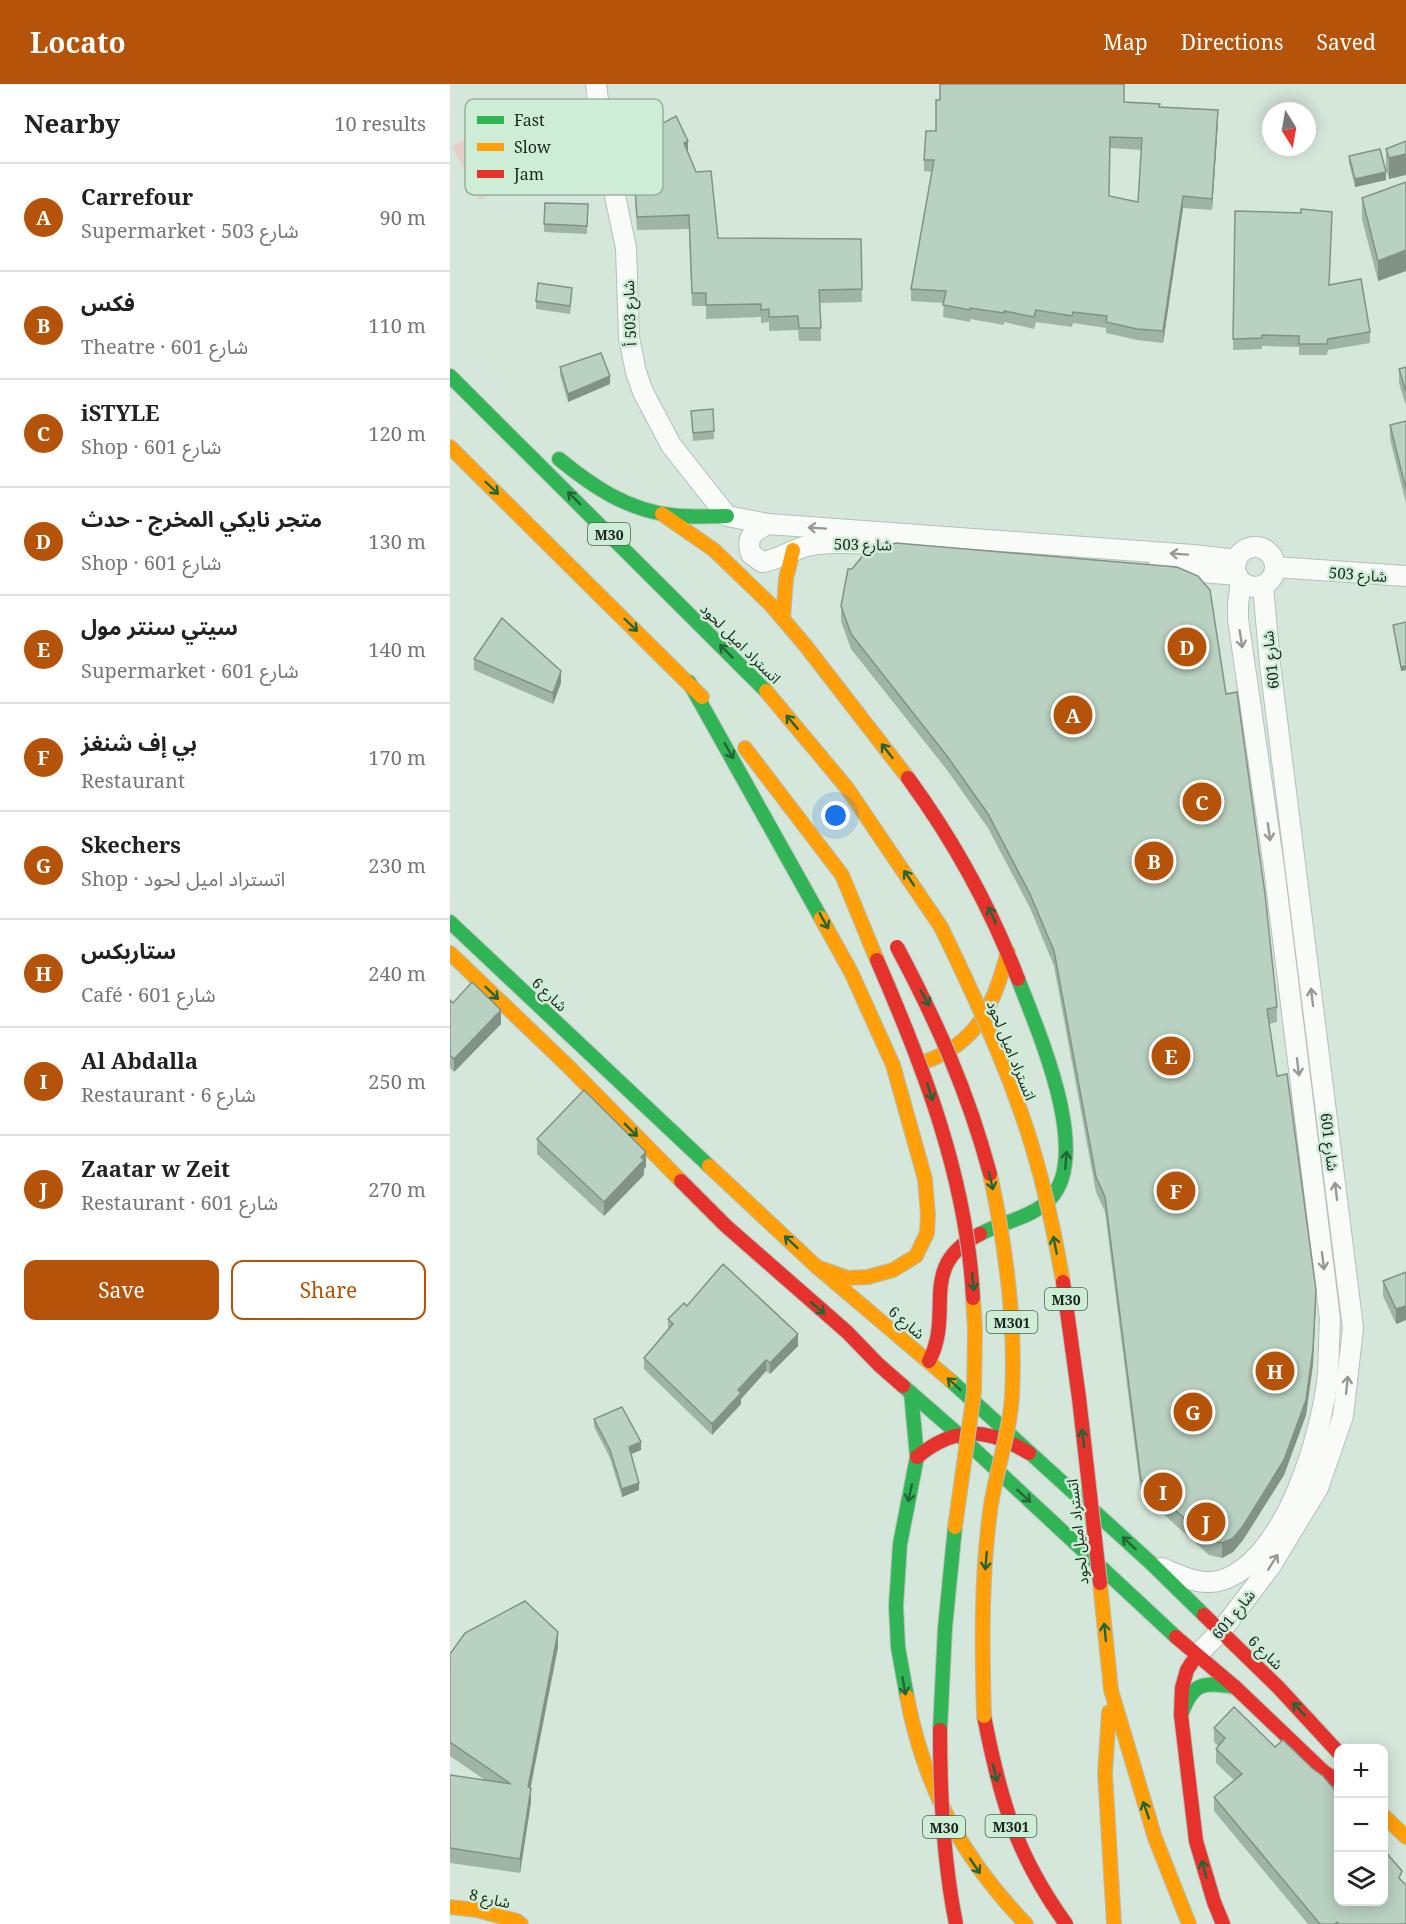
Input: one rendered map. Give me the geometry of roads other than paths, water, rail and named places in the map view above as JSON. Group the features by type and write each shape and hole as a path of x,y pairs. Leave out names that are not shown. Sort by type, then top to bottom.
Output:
{"main road":[{"name":"اتستراد اميل لحود","path":"450,376 768,693 847,788 941,927 989,1031 1035,1156 1052,1226 1065,1297 1111,1690 1105,1773 1114,1924"},
{"path":"486,410 540,446 582,479 640,508 662,514 727,516"},
{"name":"M30","path":"450,447 689,682 735,736 842,875 913,1042 941,1124 958,1185 970,1251 975,1301 975,1376 946,1602 941,1687 940,1753 944,1832 956,1924"},
{"path":"662,514 715,550 783,619 909,780 946,832 986,902 1008,952 1045,1051 1065,1129 1067,1163 1064,1177 1051,1199 1034,1211 974,1237 957,1248 920,1252 909,1262 893,1270 868,1277 848,1278 817,1267"},
{"path":"783,619 786,579 793,550"},
{"path":"689,682 851,972 893,1065 925,1179 927,1233 936,1252 939,1300 936,1348 929,1361 911,1370 898,1372 879,1365"},
{"path":"842,875 876,920"},
{"name":"شارع 6","path":"450,922 817,1267 929,1361 1152,1564 1278,1687 1334,1748"},
{"name":"M301","path":"893,942 931,1009 957,1069 985,1154 996,1203 1012,1306 1011,1405 991,1510 985,1566 982,1626 984,1716 997,1781 1023,1857 1066,1924"},
{"path":"893,1065 915,1065 936,1060 955,1049 972,1035 984,1017 999,985 1008,952"},
{"path":"450,953 569,1067 726,1226 847,1332 879,1365 958,1434 1196,1656 1235,1687 1324,1772 1334,1778"},
{"path":"912,1393 917,1457 900,1538 895,1599 896,1633 908,1706 920,1753 955,1835 994,1892 1026,1924"},
{"path":"917,1457 939,1440 958,1434 988,1434 1014,1443 1029,1453"},
{"path":"1196,1656 1187,1670 1182,1688 1181,1715 1196,1841 1223,1924"},
{"path":"1181,1715 1187,1696 1197,1686 1213,1683 1235,1687"},
{"path":"1111,1690 1140,1791 1162,1856 1190,1924"},
{"path":"1388,1821 1406,1837"},
{"name":"شارع 8","path":"450,1907 477,1910 521,1924"}],"street":[{"name":"شارع 503 أ","path":"596,84 598,99"},
{"name":"شارع 503 أ","path":"615,195 626,248 628,338 642,392 671,445 727,516"},
{"name":"شارع 503","path":"727,516 768,524 1193,555 1238,572"},
{"name":"شارع 503","path":"768,524 753,533 748,542 751,554 762,562 770,561 793,550 828,543 876,544 1238,572"},
{"path":"1248,549 1263,549 1270,553 1275,567 1274,575 1263,586 1248,586 1238,572 1248,549"},
{"name":"شارع 503","path":"1275,567 1406,576"},
{"name":"شارع 601","path":"1152,1564 1194,1581 1221,1581 1250,1565 1272,1538 1298,1491 1316,1437 1328,1375 1330,1319 1274,867 1238,619 1238,572"},
{"name":"شارع 601","path":"1196,1656 1221,1631 1270,1568 1317,1488 1343,1416 1353,1328 1270,664 1263,586"}],"place":[{"name":"متجر نايكي المخرج - حدث","path":"1187,647"},
{"name":"Carrefour","path":"1073,715"},
{"name":"iSTYLE","path":"1202,802"},
{"name":"فكس","path":"1154,861"},
{"name":"سيتي سنتر مول","path":"1171,1056"},
{"name":"بي إف شنغز","path":"1176,1191"},
{"name":"ستاربكس","path":"1275,1371"},
{"name":"Skechers","path":"1193,1412"},
{"name":"Al Abdalla","path":"1163,1492"},
{"name":"Zaatar w Zeit","path":"1206,1522"}]}
